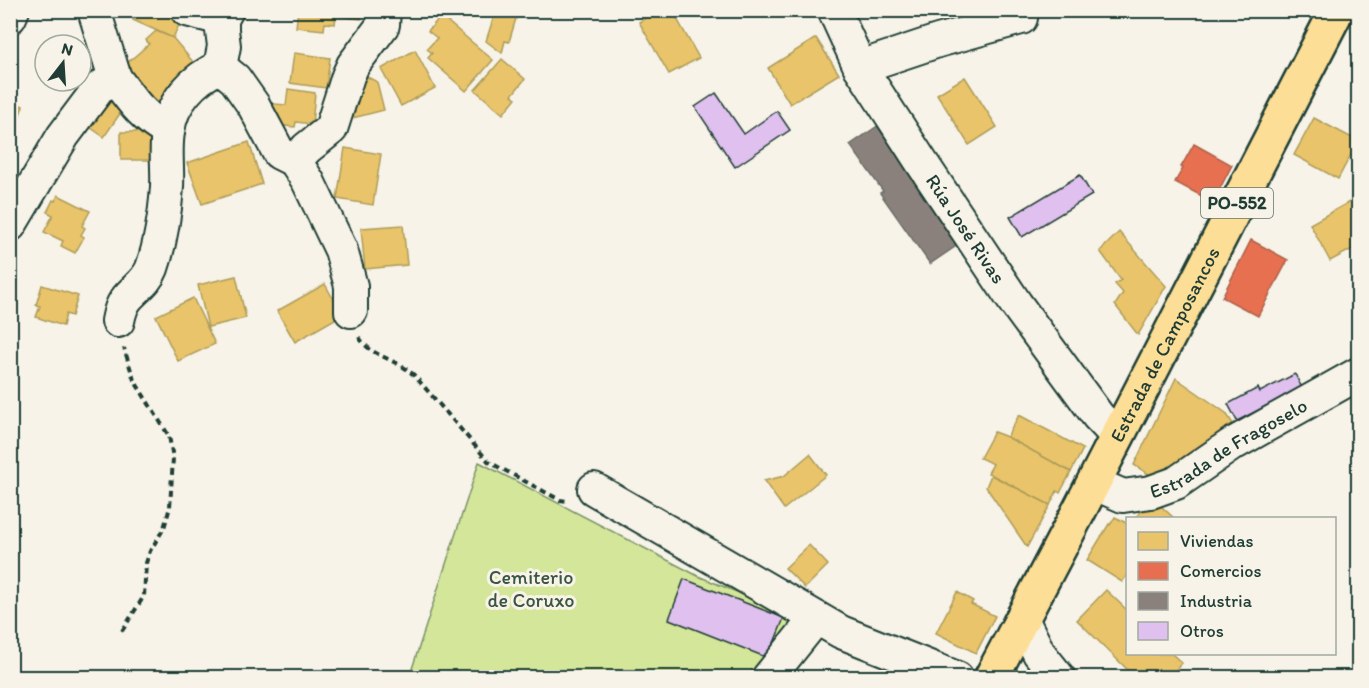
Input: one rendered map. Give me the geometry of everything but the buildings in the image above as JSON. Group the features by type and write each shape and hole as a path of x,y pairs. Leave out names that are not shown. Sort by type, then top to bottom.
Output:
{"main road":[{"name":"Estrada de Camposancos","path":"991,678 1337,10"}],"street":[{"path":"10,17 13,10"},
{"path":"94,10 115,78 144,114 156,125 168,131"},
{"path":"187,10 225,15 222,30 224,46 220,67"},
{"path":"295,161 307,147 331,129 348,76 353,65 383,25 384,10"},
{"name":"Rúa José Rivas","path":"834,10 860,67 922,163 1016,304 1098,416 1117,436"},
{"path":"860,67 938,41 1021,18"},
{"path":"220,67 235,79 254,106 279,153 295,161 308,181 341,250 351,286 351,310"},
{"path":"118,321 120,309 128,297 144,283 151,270 164,224 168,131 173,113 182,95 193,82 220,67"},
{"path":"10,225 63,136 99,88 115,78"},
{"name":"Estrada de Fragoselo","path":"1093,483 1124,496 1151,492 1176,483 1231,445 1359,374"},
{"path":"594,489 841,632 957,678"},
{"path":"768,678 816,618"},
{"path":"1022,619 1039,653 1059,678"}],"path":[{"path":"351,310 355,330 362,342 376,354 400,365 414,375 489,462 560,500 574,502 594,489"},
{"path":"118,321 134,380 169,436 173,458 170,507 164,528 150,551 146,563 144,596 122,631"}],"green space":[{"name":"Cemiterio de Coruxo","path":"479,462 698,576 795,616 755,677 409,678"}]}
